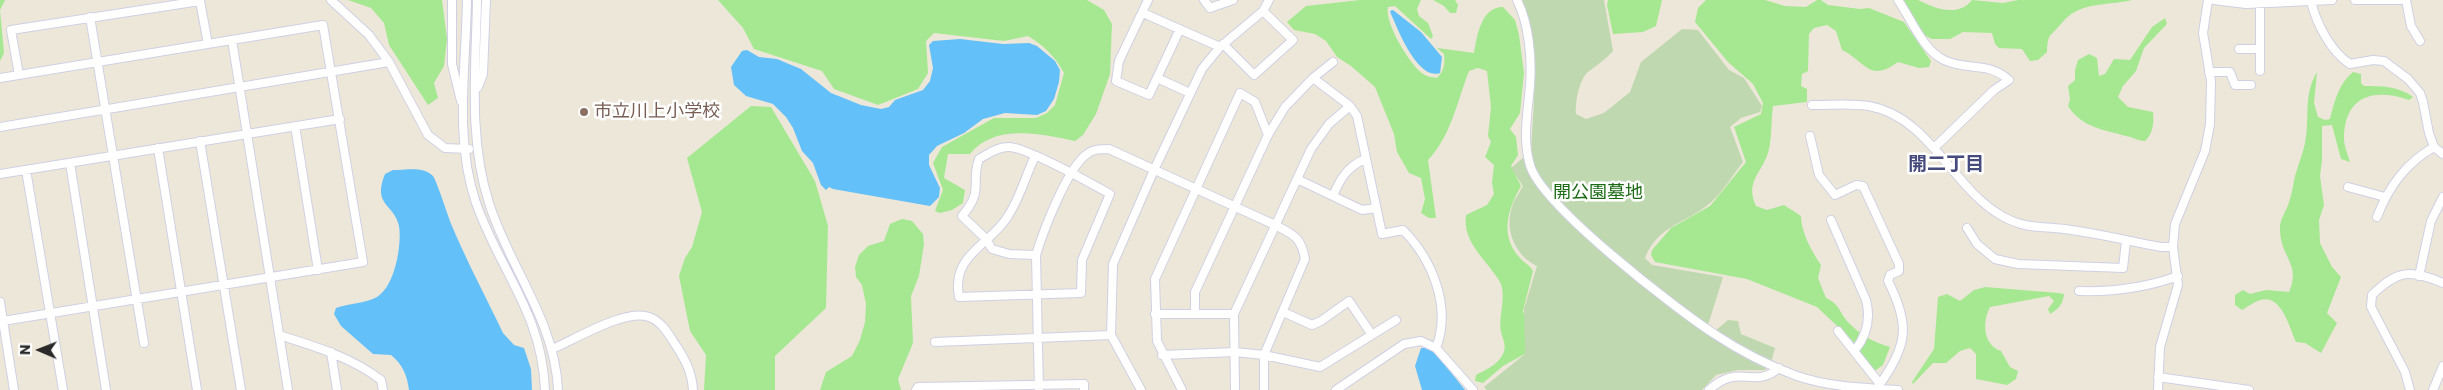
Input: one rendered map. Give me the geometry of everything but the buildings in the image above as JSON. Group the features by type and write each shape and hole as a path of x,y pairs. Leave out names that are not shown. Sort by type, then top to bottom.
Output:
{"street":[{"path":"331,0 369,35 389,62 428,135 445,148 476,150"},
{"path":"452,0 452,64 464,110"},
{"path":"467,0 464,149 476,203 527,308 535,330 545,390"},
{"path":"477,0 476,150 489,204 499,230 542,320 552,349 558,390"},
{"path":"476,94 483,74 486,0"},
{"path":"1148,0 1119,61 1116,80 1149,95 1180,29"},
{"path":"1204,0 1210,8 1233,0"},
{"path":"1141,390 1111,335 1113,264 1154,170 1202,69 1221,45 1263,11 1269,0"},
{"path":"1517,0 1525,19 1530,72 1526,142 1529,164 1539,182 1596,240 1654,289 1716,335 1779,368 1820,382 1854,388 1879,386 1898,390"},
{"path":"1898,0 1933,53 1953,63 1990,68 2002,73 2009,80 1994,90 1934,148"},
{"path":"2158,390 2160,347 2177,295 2178,276 2173,235 2179,213 2205,151 2212,108 2203,33 2208,0"},
{"path":"2214,0 2260,4 2332,0"},
{"path":"2355,0 2406,0 2411,26 2420,41"},
{"path":"19,75 11,30 90,17 200,1 208,44"},
{"path":"2311,1 2314,15 2340,57 2350,64 2373,60 2384,61 2415,87 2423,102 2429,133 2434,147 2443,154"},
{"path":"2260,4 2260,71"},
{"path":"1143,13 1221,45 1254,75 1293,40 1263,11"},
{"path":"90,17 144,343"},
{"path":"0,78 323,25 363,262 3,321"},
{"path":"232,40 288,390"},
{"path":"2239,49 2259,49"},
{"path":"0,127 389,62"},
{"path":"1195,313 1195,292 1268,135 1285,107 1313,78 1332,62"},
{"path":"2209,72 2230,72 2235,85 2251,85"},
{"path":"1157,78 1190,94"},
{"path":"1313,78 1350,106 1357,116 1382,234 1403,230 1418,245 1430,265 1441,312 1439,338 1436,348"},
{"path":"1182,390 1162,355 1157,341 1155,279 1198,189 1240,93 1255,102 1268,135"},
{"path":"1812,105 1870,106 1885,111 1914,130 1934,148 1984,204 2018,224 2028,227 2064,229 2161,247 2173,246"},
{"path":"1235,390 1234,314 1297,179 1320,135 1350,106"},
{"path":"0,174 340,119"},
{"path":"295,126 318,270"},
{"path":"1810,136 1819,174 1835,195 1856,185 1863,186 1899,264 1899,271 1890,275 1888,281 1900,305 1904,340 1879,386"},
{"path":"200,142 241,390"},
{"path":"1034,156 1008,217 986,239 970,252 963,268 958,288 959,298 1081,293 1082,260 1110,194 1034,156 1009,146 1000,148 979,159 974,201 962,216 986,239 992,249 998,252 1036,255"},
{"path":"2377,217 2385,197 2403,170 2418,156 2434,147"},
{"path":"158,148 197,390"},
{"path":"1039,387 1036,255 1040,239 1071,173 1085,155 1100,149 1109,149 1296,236 1302,246 1305,260 1264,355 1264,390"},
{"path":"1333,196 1341,177 1354,164 1365,159"},
{"path":"70,163 106,390"},
{"path":"26,170 63,390"},
{"path":"1297,179 1362,210 1376,208"},
{"path":"2348,187 2385,197"},
{"path":"2419,276 2431,221 2443,197"},
{"path":"1831,220 1870,313 1867,331 1855,350"},
{"path":"1967,228 1985,254 1995,260 2018,264 2123,268 2126,240"},
{"path":"2410,390 2405,372 2382,330 2371,301 2372,295 2401,273 2443,282"},
{"path":"2079,291 2112,292 2153,286 2178,276"},
{"path":"1283,312 1312,325 1350,301 1372,335"},
{"path":"0,302 14,390"},
{"path":"552,349 626,317 641,314 649,317 666,329 688,365 693,390"},
{"path":"1155,314 1234,314"},
{"path":"1162,355 1235,352 1264,355 1320,367 1396,320"},
{"path":"1838,331 1855,350 1879,386"},
{"path":"279,335 331,352 372,373 381,380 382,390"},
{"path":"935,342 1111,335"},
{"path":"1336,390 1404,344 1421,341 1436,348 1473,390"},
{"path":"331,352 337,390"},
{"path":"2432,390 2443,366"},
{"path":"1709,390 1730,376 1763,378 1779,368"},
{"path":"2158,377 2249,390"},
{"path":"916,390 918,387 996,388 1084,384 1084,390"}],"green space":[{"path":"0,0 5,0 0,10"},
{"path":"348,0 442,0 447,39 444,66 434,83 438,98 428,105 389,45 384,23 371,8"},
{"path":"718,0 1087,0 1104,10 1112,24 1110,74 1096,114 1083,135 1075,141 1033,134 1005,134 980,144 970,154 948,154 944,178 965,190 963,203 952,210 940,213 935,211 943,190 933,163 942,147 994,118 1036,118 1047,113 1055,105 1064,73 1049,52 1028,36 1004,41 934,33 926,41 928,73 918,89 878,105 834,89 822,71 754,49 743,28"},
{"path":"1360,0 1421,0 1417,9 1419,16 1428,23 1433,36 1431,39 1395,6 1388,7 1388,14 1394,33 1406,54 1419,71 1429,77 1437,78 1444,67 1444,54 1437,48 1474,53 1481,24 1485,17 1496,8 1503,7 1515,20 1524,73 1520,113 1510,129 1516,137 1518,155 1511,166 1521,186 1509,213 1508,231 1513,249 1533,271 1523,311 1528,327 1530,351 1503,366 1483,383 1475,381 1476,375 1498,361 1505,348 1500,326 1503,300 1502,288 1495,274 1472,243 1466,225 1466,215 1487,205 1494,194 1492,183 1494,165 1485,157 1491,142 1488,136 1491,107 1487,71 1478,68 1469,71 1448,129 1436,151 1428,160 1436,218 1429,218 1421,213 1425,199 1421,178 1409,173 1397,152 1394,134 1375,87 1351,66 1337,57 1326,41 1315,34 1294,30 1287,22 1306,6"},
{"path":"1433,0 1455,0 1458,5 1456,13 1450,13 1444,6"},
{"name":"開公園墓地","path":"1522,0 1604,0 1613,51 1588,72 1580,86 1576,114 1586,119 1604,113 1630,92 1641,62 1682,29 1698,30 1729,70 1744,78 1762,106 1760,112 1741,118 1730,127 1743,162 1714,200 1657,238 1645,258 1652,265 1723,277 1708,325 1716,330 1728,320 1738,321 1741,334 1775,348 1772,359 1765,370 1738,370 1716,375 1702,390 1487,390 1484,387 1525,354 1524,309 1537,266 1523,256 1518,249 1511,234 1510,225 1512,207 1523,186 1511,168 1531,151 1534,56 1528,18"},
{"path":"1608,0 1662,0 1656,26 1643,32 1613,34 1607,5"},
{"path":"1706,0 1765,0 1785,6 1806,7 1817,0 1821,0 1828,5 1860,9 1869,8 1904,22 1931,61 1929,67 1919,68 1898,62 1880,71 1874,71 1842,50 1836,31 1827,25 1814,28 1809,34 1808,71 1802,74 1801,86 1807,89 1807,102 1773,106 1768,153 1753,184 1752,191 1756,206 1767,210 1784,205 1801,216 1805,235 1821,265 1818,278 1826,298 1835,303 1853,327 1863,335 1890,347 1883,365 1870,374 1860,364 1859,353 1852,340 1817,307 1747,279 1655,262 1651,255 1652,250 1671,228 1710,206 1746,162 1734,127 1761,114 1763,103 1753,84 1728,62 1695,22 1698,8"},
{"path":"1903,0 1918,0 1938,8 1953,10 1960,9 1972,0 2003,3 2018,0 2132,0 2093,6 2076,12 2068,17 2050,36 2047,52 2038,60 2030,61 2022,49 1999,48 1995,44 1992,33 1963,32 1950,39 1932,39 1922,34"},
{"path":"0,10 4,53 0,61"},
{"path":"2165,18 2167,24 2144,48 2136,71 2123,86 2118,97 2128,107 2153,112 2152,128 2148,138 2142,141 2109,132 2079,119 2068,106 2070,99 2068,86 2075,80 2078,60 2089,54 2097,58 2099,76 2105,74 2114,59 2130,60 2152,27"},
{"path":"2317,72 2314,103 2318,117 2325,120 2330,119 2341,87 2353,72 2361,74 2361,83 2364,86 2396,89 2413,97 2409,100 2396,96 2373,95 2356,104 2349,113 2345,124 2344,142 2350,162 2341,159 2332,125 2322,126 2320,176 2324,205 2319,220 2320,243 2332,267 2341,277 2327,313 2337,323 2321,353 2305,343 2296,342 2284,313 2274,302 2268,299 2260,300 2242,310 2235,305 2235,295 2243,290 2250,294 2266,290 2289,292 2293,274 2283,246 2280,224 2290,199 2304,147 2308,98"},
{"path":"751,106 771,107 815,181 828,226 826,308 775,356 775,390 704,390 706,355 690,331 679,276 685,258 692,247 702,212 687,158"},
{"path":"902,219 912,221 923,234 924,244 919,276 911,296 913,343 898,379 901,390 820,390 826,372 852,356 860,340 865,322 866,304 862,285 856,277 855,267 859,255 868,246 884,241 890,224"},
{"path":"1985,287 2064,294 2060,306 2050,314 2048,309 2054,301 2049,296 1990,307 1985,326 1988,338 1995,348 2001,351 2010,367 2018,371 2016,379 2007,385 1976,379 1976,354 1970,348 1960,351 1946,363 1933,363 1913,384 1912,382 1934,349 1938,297 1947,294 1960,301 1974,290"}],"water":[{"path":"1393,10 1421,32 1442,57 1440,73 1432,73 1424,69 1417,62 1399,31 1390,11"},
{"path":"960,39 1003,44 1029,43 1037,46 1055,61 1060,70 1059,82 1054,99 1046,111 1037,115 1005,113 983,119 964,133 937,146 929,155 929,165 940,188 939,197 930,206 829,187 826,190 821,185 813,163 802,151 793,128 786,117 773,104 746,96 734,85 731,67 742,51 747,50 759,57 777,59 801,69 831,93 861,105 881,109 889,107 895,100 923,90 930,81 933,68 929,45 933,41"},
{"path":"393,170 420,170 433,176 450,222 503,333 514,345 524,348 531,369 532,390 409,390 404,371 391,355 373,354 341,326 334,314 336,308 377,297 383,292 393,275 398,254 399,226 393,213 382,198 381,192 385,174"},
{"path":"1421,348 1427,348 1436,354 1465,390 1422,390 1415,366"}],"place":[{"name":"市立川上小学校","path":"584,112"}],"district":[{"name":"開二丁目","path":"1946,165"}]}
